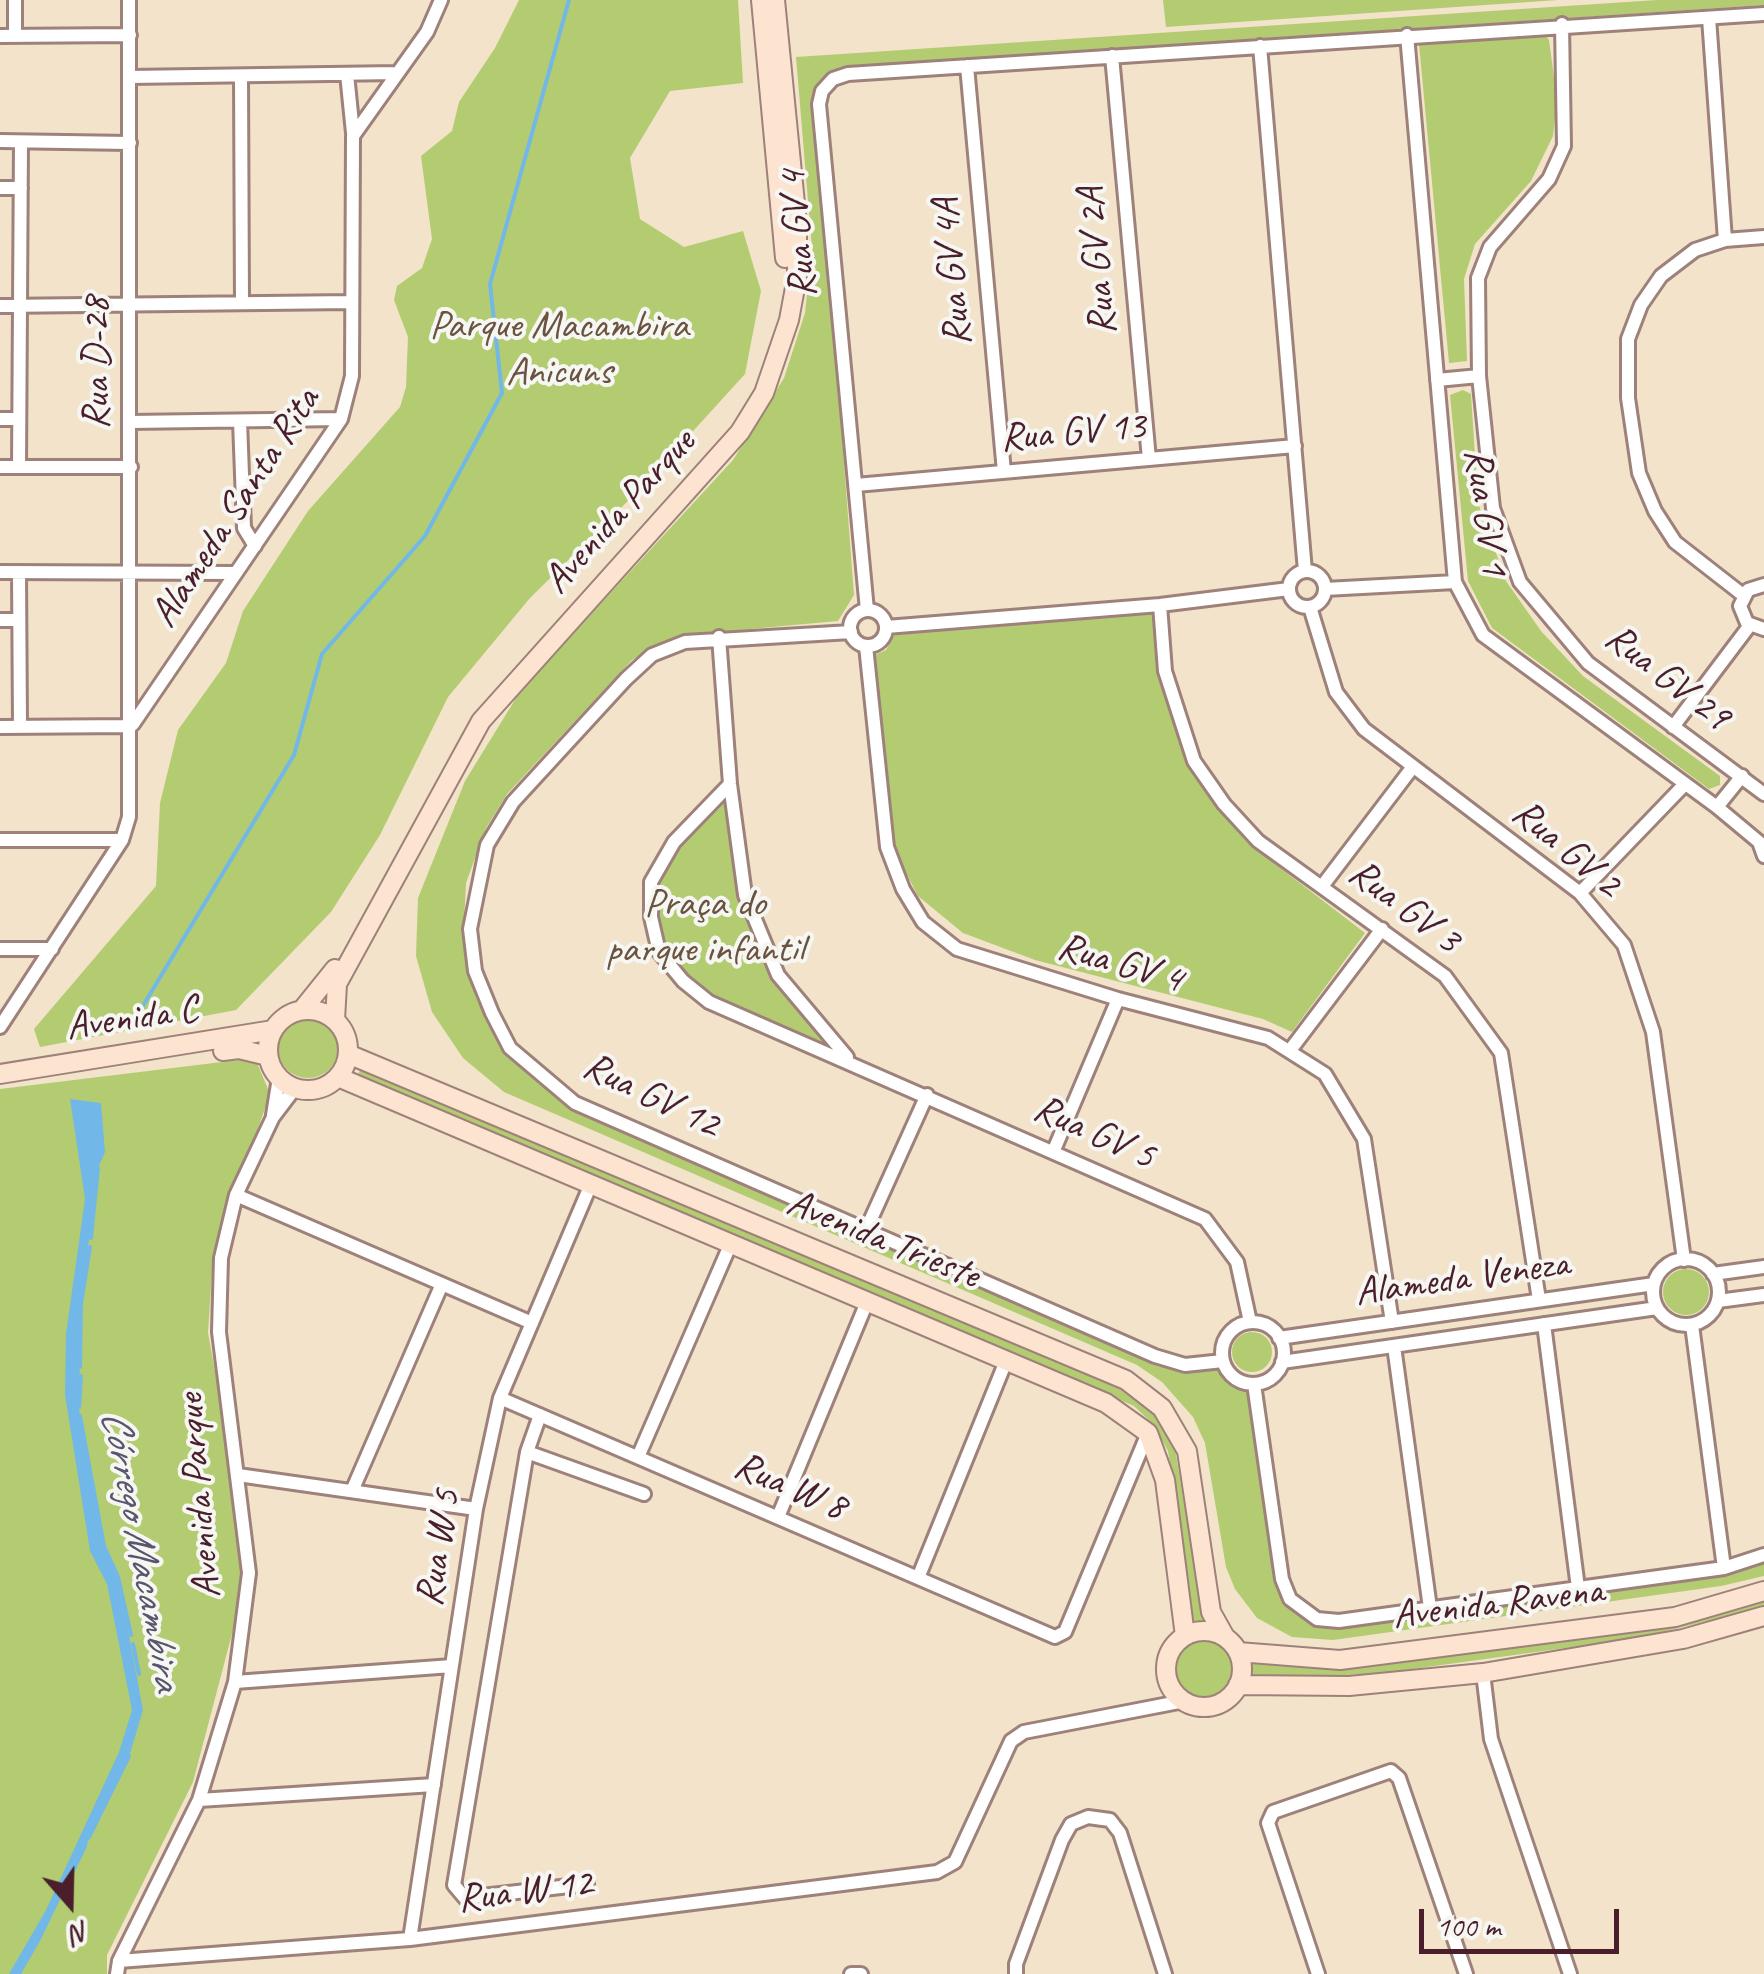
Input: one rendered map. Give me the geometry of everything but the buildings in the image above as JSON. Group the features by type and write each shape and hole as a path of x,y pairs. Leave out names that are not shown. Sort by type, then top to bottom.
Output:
{"street":[{"path":"15,0 7,36 130,35"},
{"name":"Rua D-28","path":"129,0 131,726"},
{"path":"353,136 427,32 441,0"},
{"name":"Avenida Parque","path":"302,1010 329,980 469,720 580,590 699,462 740,414 754,388 776,331 785,289 786,240 761,0"},
{"name":"Avenida Parque","path":"335,1020 336,984 480,721 740,432 764,394 779,358 797,277 798,224 775,0"},
{"path":"966,66 1562,24 1764,14"},
{"path":"1709,18 1725,240"},
{"name":"Rua GV 29","path":"1562,24 1564,146 1549,179 1490,247 1478,278 1480,376 1492,508 1520,582 1588,663 1764,794"},
{"name":"Rua GV 1","path":"1407,35 1455,582 1483,635 1717,807 1759,842 1764,856"},
{"path":"1260,46 1305,571"},
{"name":"Rua GV 2A","path":"1112,56 1148,460"},
{"name":"Rua GV 4","path":"867,610 819,104 822,91 833,80 848,74 966,66"},
{"name":"Rua GV 4A","path":"966,66 1004,472"},
{"path":"130,77 396,73"},
{"name":"Alameda Santa Rita","path":"131,726 341,419 352,376 353,136 347,74"},
{"path":"240,77 242,303"},
{"path":"0,142 130,143"},
{"path":"19,467 21,142"},
{"path":"0,188 21,188"},
{"path":"1743,595 1675,542 1655,511 1638,473 1628,398 1628,339 1641,305 1661,276 1695,250 1725,240 1764,237"},
{"path":"0,306 352,302"},
{"path":"1438,380 1480,376"},
{"path":"0,419 19,419"},
{"path":"130,422 341,419"},
{"path":"240,421 244,528 255,546"},
{"name":"Rua GV 13","path":"856,485 1295,446"},
{"path":"0,468 130,467"},
{"path":"1305,571 1317,575 1325,589 1322,598 1310,607 1294,602 1289,589 1292,580 1305,571"},
{"path":"0,572 236,573"},
{"path":"18,572 20,726"},
{"path":"1325,589 1455,582"},
{"path":"1743,595 1764,585"},
{"path":"886,627 1160,605 1289,589"},
{"path":"1673,727 1757,627 1740,612 1743,595"},
{"name":"Rua GV 3","path":"1160,605 1165,671 1194,761 1224,804 1258,841 1446,976 1501,1053 1538,1300"},
{"name":"Rua GV 2","path":"1310,607 1336,692 1364,729 1580,893 1624,945 1653,1032 1684,1260"},
{"path":"867,610 880,614 886,627 880,641 866,646 851,632 853,618 867,610"},
{"path":"0,620 19,620"},
{"name":"Rua GV 12","path":"851,632 719,637 685,642 652,655 513,802 487,845 470,929 475,971 510,1048 575,1103 1155,1356 1185,1365 1223,1361"},
{"name":"Rua GV 5","path":"719,637 730,784 746,896 778,975 851,1062"},
{"name":"Rua GV 4","path":"866,646 887,847 903,890 923,922 956,950 1118,999 1268,1038 1292,1049 1325,1074 1364,1139 1392,1322"},
{"path":"0,726 131,726 129,816 122,840 0,1027"},
{"path":"1323,885 1412,768"},
{"path":"1717,807 1742,776"},
{"name":"Rua GV 5","path":"730,784 674,842 651,882 651,916 659,952 708,1002 1205,1219 1238,1262 1250,1322"},
{"path":"1580,893 1685,784"},
{"path":"0,840 122,840"},
{"path":"1292,1049 1382,929"},
{"path":"0,949 52,949"},
{"path":"1054,1150 1118,999"},
{"path":"302,1010 320,1011 335,1020 346,1036 348,1054 338,1077 318,1089 287,1083 268,1056 273,1030 285,1017 302,1010"},
{"name":"Avenida C","path":"0,1074 273,1030"},
{"name":"Avenida C","path":"0,1084 239,1049 268,1056"},
{"name":"Avenida Trieste","path":"348,1054 1126,1380 1162,1408 1188,1452 1211,1612 1224,1637"},
{"name":"Avenida Trieste","path":"338,1077 1106,1403 1148,1433"},
{"name":"Avenida Parque","path":"118,1968 198,1800 235,1682 249,1573 219,1332 221,1258 236,1195 287,1083"},
{"path":"866,1230 928,1096"},
{"name":"Rua W 5","path":"410,1939 476,1509 500,1398 591,1184"},
{"path":"236,1195 532,1322"},
{"path":"638,1458 730,1244"},
{"path":"1684,1260 1700,1263 1713,1274 1718,1301 1708,1316 1692,1325 1672,1322 1657,1308 1654,1284 1665,1268 1684,1260"},
{"path":"1713,1274 1764,1267"},
{"path":"352,1491 442,1284"},
{"name":"Alameda Veneza","path":"1279,1338 1654,1284"},
{"path":"1718,1301 1764,1295"},
{"path":"778,1517 867,1302"},
{"name":"Alameda Veneza","path":"1282,1362 1657,1308"},
{"path":"1466,1311 1470,1335"},
{"path":"1250,1322 1267,1326 1279,1338 1282,1362 1272,1377 1254,1384 1234,1378 1223,1361 1227,1336 1250,1322"},
{"path":"1544,1324 1578,1588"},
{"path":"1692,1325 1724,1568"},
{"path":"1394,1346 1430,1608"},
{"path":"918,1578 1006,1361"},
{"path":"1254,1384 1282,1579 1290,1599 1317,1619 1339,1621 1724,1568 1764,1555"},
{"name":"Rua W 8","path":"500,1398 1055,1636 1064,1632 1148,1433"},
{"path":"540,1415 527,1452 454,1885 465,1898 587,1884"},
{"path":"1148,1433 1165,1480 1185,1636"},
{"path":"527,1452 644,1494"},
{"path":"238,1475 476,1509"},
{"name":"Avenida Ravena","path":"1238,1652 1340,1660 1675,1617 1764,1590"},
{"name":"Avenida Ravena","path":"1238,1685 1349,1686 1483,1674 1683,1639 1764,1616"},
{"path":"1205,1631 1224,1637 1242,1662 1238,1685 1220,1703 1208,1706 1184,1701 1168,1681 1166,1668 1175,1644 1185,1636 1205,1631"},
{"path":"235,1682 452,1666"},
{"path":"1483,1674 1491,1739 1570,1974"},
{"name":"Rua W 12","path":"118,1968 410,1939 937,1872 955,1862 1012,1741 1024,1732 1184,1701"},
{"path":"1318,1974 1268,1823 1273,1812 1391,1770 1399,1778 1466,1974"},
{"path":"198,1800 434,1785"},
{"path":"1016,1974 1016,1964 1062,1840 1072,1824 1088,1817 1110,1820 1120,1833 1166,1974"},
{"path":"851,1974 861,1974"}],"green space":[{"name":"Parque Macambira Anicuns","path":"519,0 738,0 743,83 670,91 630,158 640,219 684,247 743,231 761,291 745,374 644,485 530,598 448,697 380,835 331,912 236,1010 40,1047 34,1029 156,886 160,803 178,730 226,663 243,611 308,511 400,407 406,387 408,337 394,300 397,286 422,268 432,239 421,156 452,131 459,102 495,48"},
{"path":"1163,0 1558,0 1166,27"},
{"path":"1657,0 1764,0 1764,5 847,66 832,72 816,94 854,595 838,621 695,634 657,646 632,660 507,794 486,828 466,883 463,942 476,998 503,1048 559,1099 1161,1364 1195,1371 1219,1367 1230,1381 1249,1391 1273,1577 1282,1596 1317,1622 1764,1561 1764,1576 1721,1586 1333,1640 1292,1637 1257,1618 1235,1589 1226,1567 1205,1443 1193,1417 1162,1382 1137,1365 504,1092 463,1058 432,1012 416,956 418,898 465,781 521,690 733,460 784,378 805,313 812,248 796,57"},
{"path":"1545,35 1549,40 1557,99 1553,136 1531,181 1475,244 1464,279 1467,361 1449,363 1419,44"},
{"path":"1463,390 1471,394 1478,503 1506,581 1541,631 1583,676 1720,776 1720,785 1709,789 1492,628 1468,581 1450,395"},
{"path":"1155,612 1163,686 1184,755 1212,800 1266,857 1365,933 1292,1032 1263,1019 1035,960 963,933 918,896 891,844 875,655 886,650 894,635"},
{"name":"Praça do parque infantil","path":"727,801 733,865 762,949 837,1051 711,1000 663,950 655,882 677,845 714,804"},
{"path":"308,1018 329,1027 338,1048 329,1069 308,1078 287,1069 278,1048 287,1027"},
{"path":"255,1058 270,1094 213,1256 208,1333 235,1480 243,1592 193,1782 107,1955 107,1974 0,1974 0,1089"},
{"path":"361,1068 1127,1391 1151,1407 1173,1437 1204,1621 1194,1622 1168,1451 1153,1424 1134,1406 357,1077"},
{"path":"1686,1269 1702,1276 1709,1292 1702,1308 1686,1315 1670,1308 1663,1292 1670,1276"},
{"path":"1252,1332 1266,1338 1272,1352 1266,1366 1252,1372 1238,1366 1232,1352 1238,1338"},
{"path":"1764,1597 1764,1607 1638,1638 1376,1674 1248,1678 1249,1662 1375,1665 1636,1629"},
{"path":"1204,1640 1224,1649 1233,1669 1224,1689 1204,1698 1184,1689 1175,1669 1184,1649"}],"water":[{"path":"70,1099 101,1103 105,1152 98,1168 81,1304 79,1409 104,1546 118,1577 143,1710 129,1757 40,1941 21,1974 9,1974 46,1910 119,1752 132,1710 107,1584 90,1551 65,1395 66,1334 85,1199"}],"waterway":[{"name":"Córrego Macambira","path":"141,1009 294,755 322,654 425,536 502,393 490,284 569,0"},
{"name":"Córrego Macambira","path":"91,1238 98,1168"},
{"name":"Córrego Macambira","path":"80,1367 81,1304 90,1247"},
{"name":"Córrego Macambira","path":"79,1407 81,1376"},
{"name":"Córrego Macambira","path":"80,1416 104,1546 118,1577 131,1635"},
{"name":"Córrego Macambira","path":"133,1644 139,1674"},
{"name":"Córrego Macambira","path":"89,1837 129,1756"},
{"name":"Córrego Macambira","path":"65,1887 85,1846"}]}
